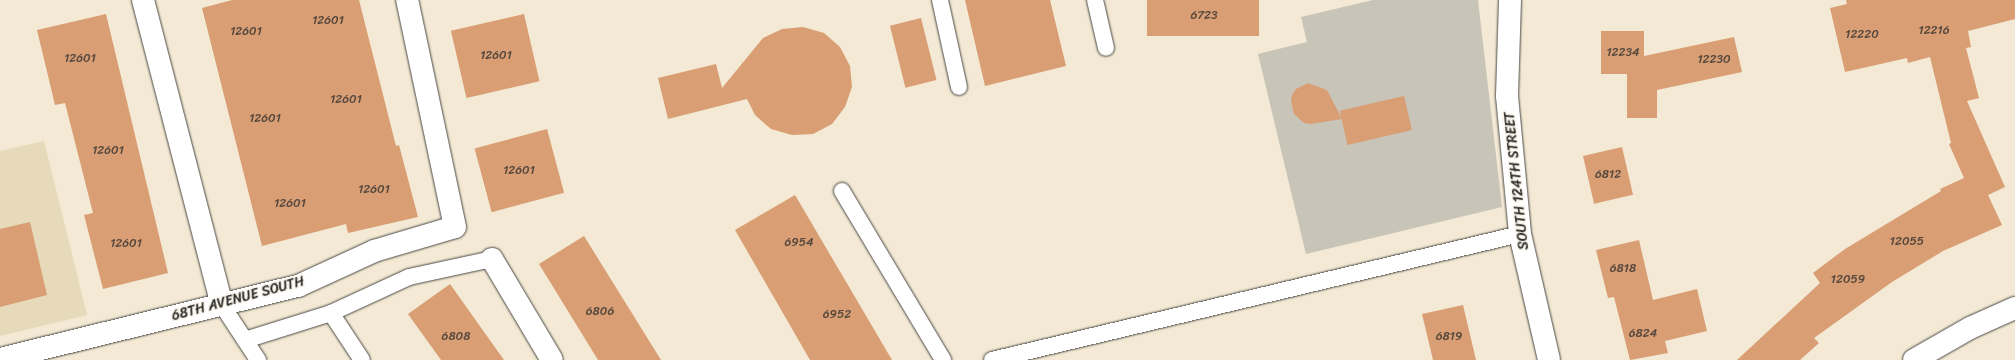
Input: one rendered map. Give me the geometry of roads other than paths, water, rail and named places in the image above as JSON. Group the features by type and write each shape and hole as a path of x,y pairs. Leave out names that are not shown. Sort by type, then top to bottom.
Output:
{"street":[{"path":"143,0 222,305"},
{"name":"68TH AVENUE SOUTH","path":"0,359 298,286 374,251 455,227 408,0"},
{"name":"SOUTH 124TH STREET","path":"1510,0 1507,96 1520,234 1549,360"},
{"path":"492,259 552,360"},
{"path":"1914,360 1970,328 2015,308"}],"lane":[{"path":"940,0 960,88"},
{"path":"1095,0 1106,48"},
{"path":"842,191 943,360"},
{"path":"992,360 1520,234"},
{"path":"245,340 331,313 409,277 492,259"},
{"path":"222,305 258,360"},
{"path":"331,313 362,360"}]}
